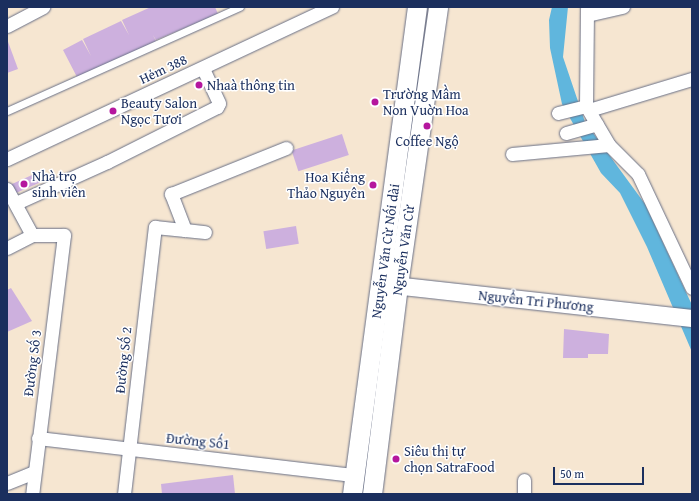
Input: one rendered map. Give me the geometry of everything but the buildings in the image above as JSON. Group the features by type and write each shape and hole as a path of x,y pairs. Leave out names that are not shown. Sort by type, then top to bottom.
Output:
{"main road":[{"name":"Nguyễn Văn Cừ Nối dài","path":"352,494 354,475 389,284 417,7"},
{"name":"Nguyễn Văn Cừ","path":"372,494 389,284 438,7"}],"street":[{"path":"7,26 43,7"},
{"name":"Hẻm 388","path":"7,159 332,7"},
{"path":"623,7 587,11 585,108 606,145 638,174 692,288"},
{"path":"16,203 107,162 217,107 219,103 203,68"},
{"path":"561,112 585,108 692,79"},
{"path":"570,131 594,125"},
{"path":"512,154 606,145"},
{"path":"205,232 185,230 166,196 286,148"},
{"path":"7,189 16,203 32,235 7,248"},
{"name":"Đường Số 2","path":"124,494 154,229 157,226 185,230"},
{"name":"Đường Số 3","path":"32,235 64,235 32,494"},
{"name":"Nguyển Tri Phương","path":"389,284 692,318"},
{"name":"Đường Số1","path":"38,438 130,450 354,475"},
{"path":"7,484 34,472"},
{"path":"524,480 524,494"}],"lane":[{"path":"7,112 240,7"}],"water":[{"path":"552,7 568,7 563,57 585,122 645,204 692,305 692,352 647,247 620,193 601,173 562,104 550,48 549,20"}],"place":[{"name":"Nhaà thông tin","path":"199,85"},
{"name":"Trường Mầm Non Vuờn Hoa","path":"375,102"},
{"name":"Beauty Salon Ngọc Tươi","path":"113,111"},
{"name":"Coffee Ngộ","path":"427,126"},
{"name":"Nhà trọ sinh viên","path":"24,184"},
{"name":"Hoa Kiểng Thảo Nguyên","path":"373,185"},
{"name":"Siêu thị tự chọn SatraFood","path":"396,459"}]}
